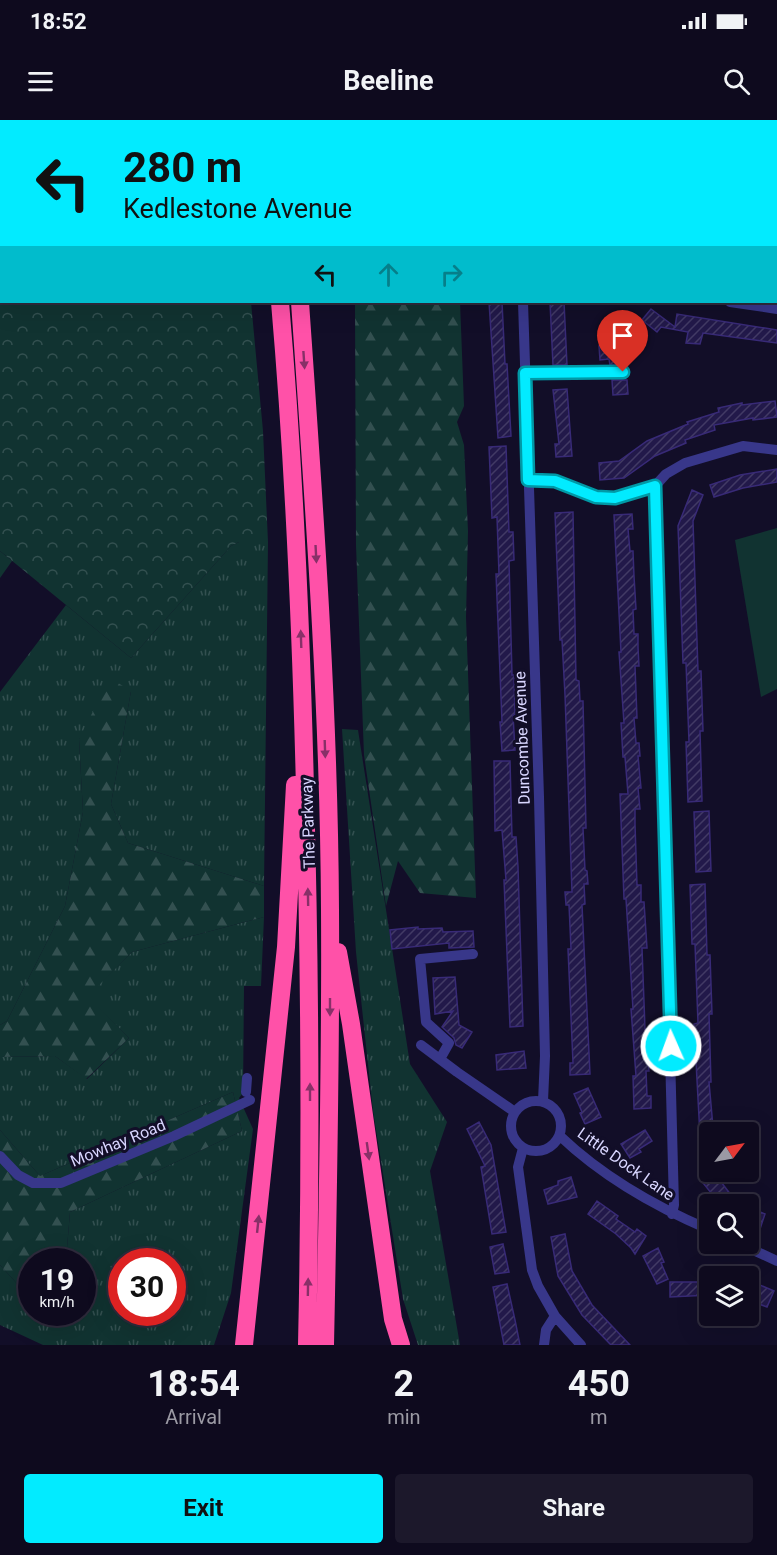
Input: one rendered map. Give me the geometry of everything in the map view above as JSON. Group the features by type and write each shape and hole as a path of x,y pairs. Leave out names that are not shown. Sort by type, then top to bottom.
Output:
{"highway":[{"name":"The Parkway","path":"280,303 299,582 302,678 310,1009 310,1211 307,1345"},
{"name":"The Parkway","path":"300,303 315,537 330,906 325,1345"},
{"path":"244,1345 286,947 302,678"},
{"path":"330,906 351,1023 393,1319 401,1345"}],"street":[{"name":"Duncombe Avenue","path":"523,303 545,1056 543,1101"},
{"path":"737,303 777,309"},
{"path":"525,373 623,372"},
{"path":"528,480 555,481 596,497 615,498 655,486 666,474 685,463 743,446 777,450"},
{"path":"655,486 673,1091 674,1205 672,1214"},
{"path":"440,1059 449,1044 426,1022 420,959 472,954"},
{"path":"422,1045 515,1112"},
{"name":"Mowhay Road","path":"0,1156 18,1175 33,1183 61,1183 174,1136 248,1096 247,1078"},
{"path":"543,1101 554,1107 560,1117 562,1127 560,1136 553,1145 542,1151 523,1148 515,1140 511,1129 515,1112 524,1104 543,1101"},
{"name":"Little Dock Lane","path":"560,1136 578,1154 672,1214 699,1225"},
{"path":"523,1148 518,1167 531,1261 538,1286 555,1317 581,1345"},
{"path":"759,1253 777,1261"},
{"path":"544,1345 546,1330 555,1317"}],"green space":[{"path":"0,303 251,303 263,431 268,542 239,542 231,546 131,658 0,551"},
{"path":"355,303 460,303 464,406 457,422 464,445 468,531 466,617 476,898 420,893 398,861 386,906 364,755 356,545"},
{"path":"777,528 777,689 761,697 735,540"},
{"path":"239,542 268,542 264,886 128,843 111,804 131,691 79,739 83,812 65,906 7,1021 0,1025 0,692 66,605 131,658 231,546"},
{"path":"0,551 12,561 0,578"},
{"path":"110,678 131,691 111,804 128,843 264,886 264,917 132,952 88,996 129,1038 86,1079 55,1056 0,1057 0,1025 7,1021 65,906 83,812 79,739"},
{"path":"342,729 358,730 410,1064 447,1122 430,1171 460,1345 418,1345 403,1299 373,1111 356,952"},
{"path":"264,917 261,986 244,986 243,1093 239,1098 253,1129 231,1293 214,1345 43,1345 0,1325 0,1265 18,1285 18,1326 96,1326 96,1248 67,1248 70,1212 242,1131 233,1092 40,1176 0,1130 0,1057 55,1056 87,1079 129,1038 87,996 132,952"},
{"path":"233,1092 242,1131 70,1212 67,1248 18,1248 18,1285 0,1265 0,1130 40,1176"}],"building":[{"path":"489,303 502,303 505,364 507,364 511,436 498,438"},
{"path":"550,303 564,303 567,365 553,365"},
{"path":"651,309 675,327 677,314 777,330 777,343 703,333 700,344 686,343 688,332 661,327 657,332 642,320"},
{"path":"599,346 619,347 620,365 610,365 609,359 600,360"},
{"path":"612,380 627,380 628,394 613,395"},
{"path":"567,389 572,456 556,457 555,444 559,444 553,390"},
{"path":"775,401 777,417 753,420 753,418 714,425 715,430 685,440 686,443 655,456 624,478 600,480 599,463 619,461 647,441 688,424 687,422 719,412 718,408 742,403 742,405"},
{"path":"506,446 509,532 513,532 514,560 509,561 515,750 502,751 496,574 499,574 497,517 492,518 489,447"},
{"path":"777,469 777,482 743,488 714,497 710,485 740,475"},
{"path":"692,490 703,495 693,521 698,671 701,671 703,731 700,731 702,801 688,802 686,742 689,742 686,663 683,663 678,526"},
{"path":"573,512 576,680 579,681 580,701 583,701 586,828 583,828 588,884 584,884 585,904 582,905 590,1074 570,1075 570,1063 573,1063 568,949 571,949 569,905 566,905 565,892 572,892 565,695 562,640 560,640 555,513"},
{"path":"632,514 633,529 628,529 630,551 633,551 636,609 633,610 634,634 638,634 639,666 635,666 637,718 634,718 636,743 639,743 641,788 638,788 640,809 635,809 635,824 637,885 641,885 641,902 644,902 647,948 642,948 645,1029 649,1029 650,1042 646,1042 649,1071 646,1071 647,1096 651,1096 651,1108 634,1109 633,1076 636,1076 626,899 624,899 620,794 628,794 621,723 624,723 614,515"},
{"path":"494,761 510,761 512,837 516,837 518,867 523,1026 510,1027 504,880 506,880 502,830 495,831"},
{"path":"709,811 711,871 696,872 694,812"},
{"path":"705,884 707,955 710,955 712,1014 709,1014 711,1082 709,1082 713,1122 699,1122 694,1024 698,1023 695,944 692,944 690,885"},
{"path":"418,927 418,929 442,928 443,932 473,931 474,947 449,948 449,943 392,949 390,930"},
{"path":"455,977 459,1025 472,1032 462,1048 456,1045 454,1038 442,1027 453,1011 435,1014 433,978"},
{"path":"524,1051 526,1068 497,1070 496,1055"},
{"path":"588,1088 601,1117 585,1124 574,1094"},
{"path":"479,1122 491,1145 506,1232 492,1234 481,1167 485,1166 467,1129"},
{"path":"645,1130 652,1141 639,1149 641,1152 630,1158 621,1144"},
{"path":"571,1177 577,1197 548,1204 544,1190 558,1185 558,1181"},
{"path":"721,1182 730,1194 712,1194 703,1183"},
{"path":"597,1201 618,1216 616,1219 635,1232 637,1229 646,1236 635,1254 616,1234 588,1214"},
{"path":"759,1212 765,1214 759,1229"},
{"path":"565,1234 572,1271 592,1305 630,1345 611,1345 582,1315 558,1276 551,1237"},
{"path":"503,1244 509,1272 495,1274 490,1247"},
{"path":"658,1248 668,1279 657,1284 643,1256"},
{"path":"670,1282 699,1282 699,1296 670,1297"},
{"path":"507,1284 520,1345 504,1345 493,1287"},
{"path":"759,1285 774,1291 767,1307 759,1304"}],"route":[{"path":"623,372 525,373 528,480 555,481 596,497 615,498 655,486 671,1046"}]}
